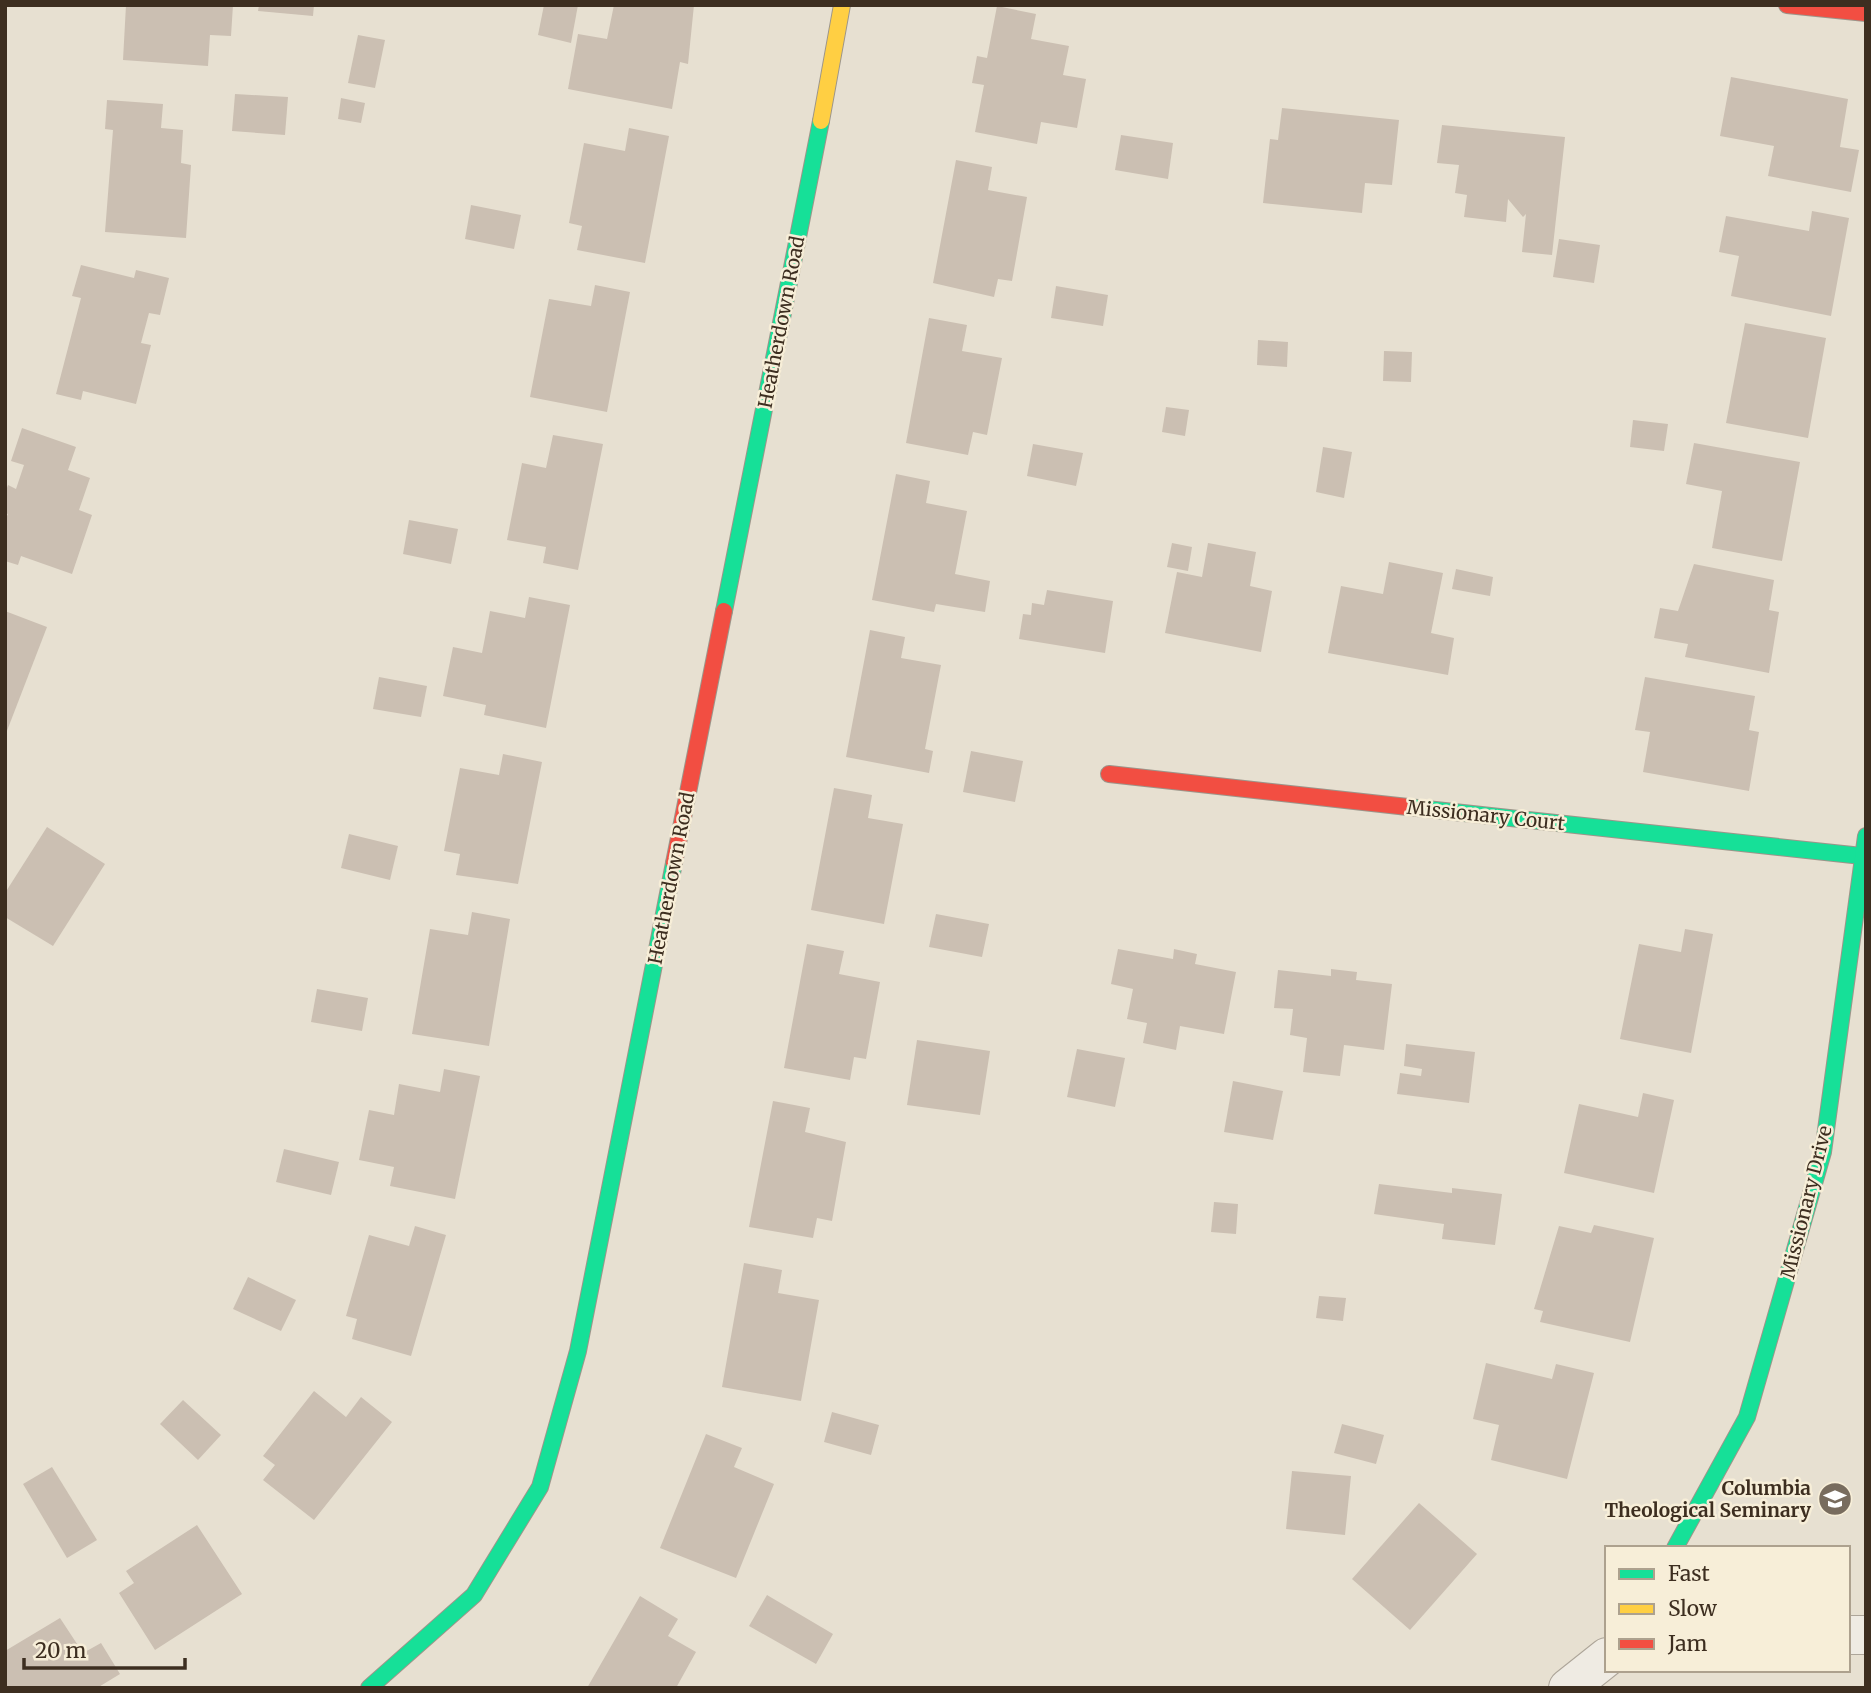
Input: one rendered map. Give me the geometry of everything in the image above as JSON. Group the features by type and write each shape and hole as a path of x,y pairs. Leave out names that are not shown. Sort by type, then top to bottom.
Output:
{"street":[{"name":"Heatherdown Road","path":"369,1688 474,1595 540,1487 544,1475 578,1351 842,5"},
{"path":"1787,5 1866,13"},
{"name":"Missionary Court","path":"1109,774 1862,856"},
{"name":"Missionary Drive","path":"1676,1546 1747,1417 1823,1152 1866,836"},
{"path":"1569,1688 1605,1659"}],"building":[{"path":"126,5 233,5 231,36 210,35 208,66 123,60"},
{"path":"259,5 314,5 313,16 258,11"},
{"path":"544,5 578,5 571,43 538,35"},
{"path":"614,5 694,5 688,64 680,62 672,109 568,89 578,34 607,39"},
{"path":"997,6 1036,14 1031,39 1069,46 1063,75 1086,79 1077,128 1041,122 1037,144 975,132 984,85 972,83 977,56 987,58"},
{"path":"358,35 385,40 375,88 348,83"},
{"path":"1731,77 1848,99 1840,147 1859,150 1851,192 1768,176 1774,146 1720,136"},
{"path":"235,94 288,97 285,135 232,131"},
{"path":"341,98 365,103 361,123 338,119"},
{"path":"107,100 163,104 161,128 183,130 181,163 191,165 186,238 105,232 113,130 105,129"},
{"path":"1282,108 1399,120 1392,185 1365,183 1362,213 1263,203 1270,139 1278,140"},
{"path":"1442,125 1565,137 1552,255 1522,252 1526,214 1523,217 1508,199 1506,222 1464,217 1467,195 1455,193 1459,165 1437,163"},
{"path":"629,128 669,136 645,263 577,250 582,226 569,223 584,143 625,151"},
{"path":"1121,135 1173,143 1168,179 1115,170"},
{"path":"956,160 992,167 988,190 1027,197 1012,281 998,279 994,297 933,283"},
{"path":"471,205 521,215 514,249 465,239"},
{"path":"1812,211 1849,218 1831,316 1731,296 1739,256 1719,252 1726,216 1809,231"},
{"path":"1559,239 1600,245 1594,283 1553,277"},
{"path":"81,265 134,278 136,270 169,278 160,315 149,313 141,343 151,345 136,404 83,391 81,400 56,394 81,298 72,296"},
{"path":"595,285 630,292 607,412 530,397 549,299 591,306"},
{"path":"1056,286 1108,295 1103,326 1051,318"},
{"path":"929,318 967,325 962,351 1002,358 987,435 973,432 968,455 906,443"},
{"path":"1745,323 1826,338 1808,438 1726,423"},
{"path":"1258,340 1288,342 1287,367 1257,365"},
{"path":"1384,351 1412,352 1411,382 1383,381"},
{"path":"1166,407 1189,410 1185,436 1162,432"},
{"path":"1633,420 1668,424 1664,451 1630,447"},
{"path":"22,428 76,447 68,470 90,478 79,510 92,515 72,574 21,556 18,565 5,561 5,520 8,514 5,513 5,494 8,485 16,489 24,465 11,461"},
{"path":"553,435 603,444 578,570 543,563 546,547 507,540 522,463 546,468"},
{"path":"1694,443 1800,462 1782,561 1712,548 1722,491 1686,484"},
{"path":"1033,444 1083,453 1076,486 1027,476"},
{"path":"1323,447 1352,452 1344,498 1316,492"},
{"path":"896,474 930,481 926,503 967,511 955,574 990,581 985,612 936,604 934,612 872,600"},
{"path":"409,520 458,529 451,564 403,554"},
{"path":"1172,543 1192,547 1188,571 1167,567"},
{"path":"1208,543 1256,552 1250,586 1272,591 1261,652 1165,633 1177,572 1202,577"},
{"path":"1389,562 1443,573 1431,633 1454,638 1448,675 1328,653 1341,586 1383,594"},
{"path":"1694,564 1774,580 1769,610 1779,612 1769,673 1685,657 1688,644 1654,638 1660,608 1678,611"},
{"path":"1456,569 1493,577 1490,596 1452,589"},
{"path":"1047,590 1113,601 1105,653 1019,639 1023,614 1031,615 1032,603 1044,605"},
{"path":"529,597 570,605 546,728 484,715 486,705 443,696 453,647 482,653 490,611 525,618"},
{"path":"5,611 47,627 5,736"},
{"path":"870,630 905,637 901,658 941,665 925,749 933,751 929,773 846,757"},
{"path":"379,677 427,686 421,717 373,709"},
{"path":"1645,677 1755,696 1749,730 1759,732 1749,791 1643,772 1650,732 1635,730"},
{"path":"971,751 1023,761 1015,802 963,792"},
{"path":"503,754 542,762 518,884 456,875 460,854 444,851 460,768 499,775"},
{"path":"834,788 872,795 868,818 903,824 884,924 811,910"},
{"path":"47,827 105,864 53,946 5,917 5,893"},
{"path":"349,834 398,846 390,880 341,868"},
{"path":"472,912 510,919 489,1046 412,1034 430,929 468,935"},
{"path":"936,914 989,924 982,957 929,947"},
{"path":"1685,929 1713,934 1691,1053 1620,1039 1639,944 1681,952"},
{"path":"807,944 844,951 839,974 880,982 866,1059 854,1057 850,1080 784,1068"},
{"path":"1118,949 1173,959 1174,949 1197,954 1195,964 1236,972 1224,1034 1180,1026 1176,1050 1143,1043 1147,1023 1127,1019 1133,989 1111,984"},
{"path":"1331,969 1357,972 1356,980 1392,984 1384,1050 1344,1045 1340,1076 1303,1072 1307,1038 1290,1035 1293,1009 1274,1008 1278,970 1331,976"},
{"path":"317,989 368,998 362,1031 311,1022"},
{"path":"917,1040 990,1051 980,1115 907,1105"},
{"path":"1406,1044 1475,1052 1469,1103 1397,1094 1400,1073 1421,1076 1422,1069 1404,1066"},
{"path":"1077,1049 1125,1058 1115,1107 1067,1097"},
{"path":"444,1069 480,1076 455,1199 390,1186 394,1167 359,1160 369,1110 394,1115 399,1084 440,1092"},
{"path":"1233,1081 1283,1091 1273,1140 1224,1132"},
{"path":"1643,1093 1674,1100 1654,1193 1564,1173 1579,1104 1638,1117"},
{"path":"773,1101 810,1108 805,1132 846,1142 832,1221 817,1218 813,1238 749,1227"},
{"path":"284,1149 339,1162 331,1195 276,1182"},
{"path":"1379,1184 1452,1193 1452,1188 1502,1194 1495,1245 1442,1239 1444,1224 1374,1214"},
{"path":"1214,1202 1238,1204 1236,1234 1211,1232"},
{"path":"1594,1225 1654,1238 1630,1342 1540,1322 1543,1311 1534,1309 1559,1226 1591,1233"},
{"path":"415,1226 446,1235 411,1356 352,1339 357,1319 346,1316 369,1235 409,1246"},
{"path":"744,1263 782,1270 778,1293 819,1300 801,1401 722,1387"},
{"path":"248,1277 296,1300 281,1331 233,1309"},
{"path":"1319,1296 1346,1298 1343,1321 1316,1318"},
{"path":"1486,1363 1552,1379 1556,1364 1594,1373 1567,1479 1491,1460 1499,1425 1473,1419"},
{"path":"314,1391 346,1417 361,1397 392,1422 314,1520 263,1480 275,1465 263,1456"},
{"path":"183,1400 221,1435 198,1460 160,1424"},
{"path":"832,1412 879,1425 871,1455 824,1442"},
{"path":"1342,1424 1384,1435 1376,1464 1334,1453"},
{"path":"706,1434 742,1448 734,1467 774,1484 736,1578 660,1548"},
{"path":"52,1467 97,1540 67,1558 23,1484"},
{"path":"1292,1471 1351,1476 1345,1535 1286,1529"},
{"path":"1419,1503 1477,1554 1410,1630 1352,1579"},
{"path":"197,1525 242,1594 155,1650 119,1593 134,1583 126,1571"},
{"path":"767,1595 833,1634 816,1664 749,1626"},
{"path":"640,1596 678,1619 668,1636 696,1652 676,1688 587,1688"},
{"path":"60,1618 83,1653 101,1643 120,1674 97,1688 5,1688 5,1651"}],"traffic: fast":[{"path":"724,611 821,121"},
{"path":"1408,807 1862,856"},
{"path":"1676,1546 1747,1417 1823,1152 1866,836"},
{"path":"369,1688 474,1595 540,1487 578,1351 674,863"}],"traffic: slow":[{"path":"821,121 842,5"}],"traffic: jam":[{"path":"1787,5 1866,13"},
{"path":"674,863 724,611"},
{"path":"1109,774 1408,807"}],"place":[{"name":"Columbia Theological Seminary","path":"1835,1499"}]}
